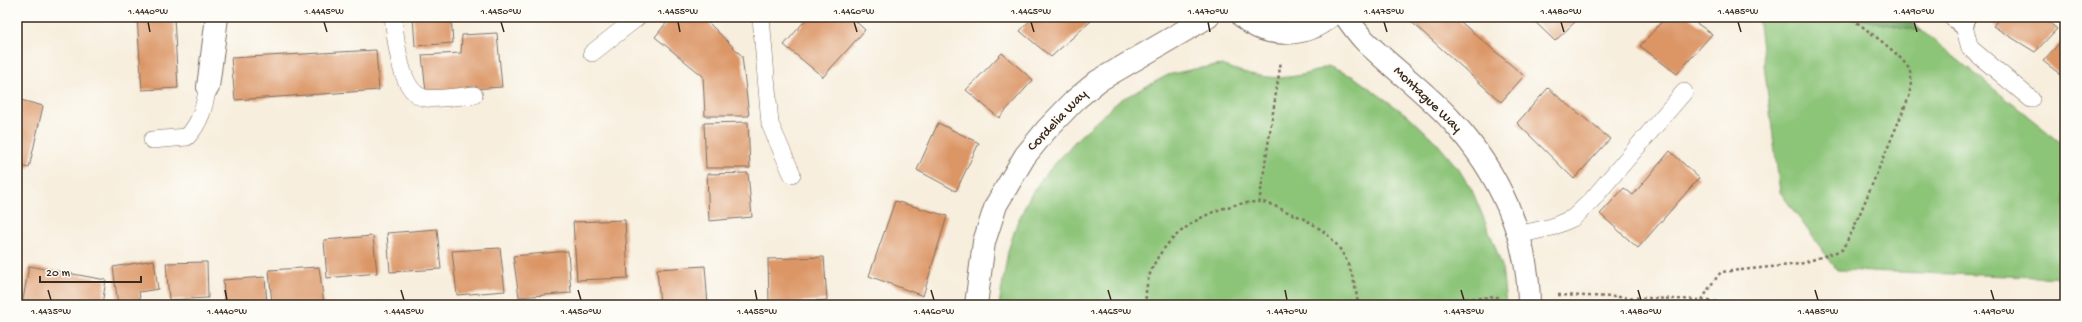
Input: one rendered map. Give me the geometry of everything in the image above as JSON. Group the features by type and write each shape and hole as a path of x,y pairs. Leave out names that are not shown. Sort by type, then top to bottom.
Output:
{"street":[{"path":"208,87 217,17"},
{"name":"Cordelia Way","path":"976,305 984,242 996,205 1025,156 1052,124 1098,81 1208,17"},
{"path":"1243,17 1264,30 1285,33 1306,30 1324,22 1329,17"},
{"name":"Montague Way","path":"1346,17 1364,40 1452,121 1490,171 1511,212 1518,235 1527,268 1529,305"}],"lane":[{"path":"393,17 400,62 406,81 414,93 425,98 474,95"},
{"path":"592,53 638,17"},
{"path":"761,17 770,124 792,174"},
{"path":"1960,20 1970,48 2031,99"},
{"path":"152,140 187,137 196,127 203,112 208,87"},
{"path":"1518,235 1552,227 1573,218 1591,201 1684,92"}],"path":[{"path":"1702,300 1720,272 1810,262 1842,250 1853,230 1909,97 1911,78 1908,69 1894,52 1850,17"},
{"path":"1259,203 1285,33"},
{"path":"1146,305 1149,275 1160,254 1176,234 1217,209 1241,204 1264,202 1299,216 1322,228 1338,245 1352,272 1358,305"}],"green space":[{"path":"1758,17 1848,17 1922,31 2065,146 2065,278 1837,270 1780,192"},
{"path":"1848,17 1905,17 1922,31"},
{"path":"1222,65 1250,74 1275,78 1301,75 1328,66 1354,77 1411,118 1436,142 1457,167 1472,190 1502,266 1506,305 999,305 1008,251 1017,223 1030,196 1043,177 1078,138 1120,100 1168,75"}],"building":[{"path":"137,17 174,17 178,88 142,90"},
{"path":"413,17 451,17 453,43 415,46"},
{"path":"671,17 703,17 742,56 749,116 705,116 703,76 655,37"},
{"path":"808,17 851,17 865,30 823,77 784,45"},
{"path":"1033,17 1086,17 1091,21 1051,57 1020,31"},
{"path":"1406,17 1455,17 1524,76 1501,102"},
{"path":"1530,17 1571,17 1576,21 1555,41"},
{"path":"1666,17 1688,17 1712,34 1677,74 1640,46"},
{"path":"2000,17 2043,17 2057,29 2035,52 1993,26"},
{"path":"497,33 502,87 426,92 422,55 461,53 462,35"},
{"path":"2065,37 2065,78 2043,61"},
{"path":"376,50 379,90 235,100 231,58"},
{"path":"1002,53 1033,80 999,118 966,90"},
{"path":"1548,88 1610,139 1574,179 1517,123"},
{"path":"17,99 43,106 29,168 17,165"},
{"path":"748,122 750,168 706,168 704,123"},
{"path":"938,123 979,143 956,191 917,170"},
{"path":"1670,151 1699,178 1638,248 1600,214 1624,188 1633,195"},
{"path":"748,173 752,217 709,221 707,174"},
{"path":"895,201 947,216 923,296 869,276"},
{"path":"625,220 628,278 577,280 573,222"},
{"path":"437,229 441,269 390,272 387,233"},
{"path":"373,236 377,273 327,278 324,240"},
{"path":"500,248 505,291 457,295 452,251"},
{"path":"568,251 571,293 519,297 513,256"},
{"path":"824,257 827,300 769,304 768,259"},
{"path":"154,260 158,289 139,292 141,305 118,305 113,267"},
{"path":"207,262 208,298 169,300 166,263"},
{"path":"29,266 106,280 102,305 22,305"},
{"path":"705,266 708,305 660,305 657,269"},
{"path":"319,267 324,304 272,305 269,270"},
{"path":"265,277 267,305 225,305 223,280"}]}
